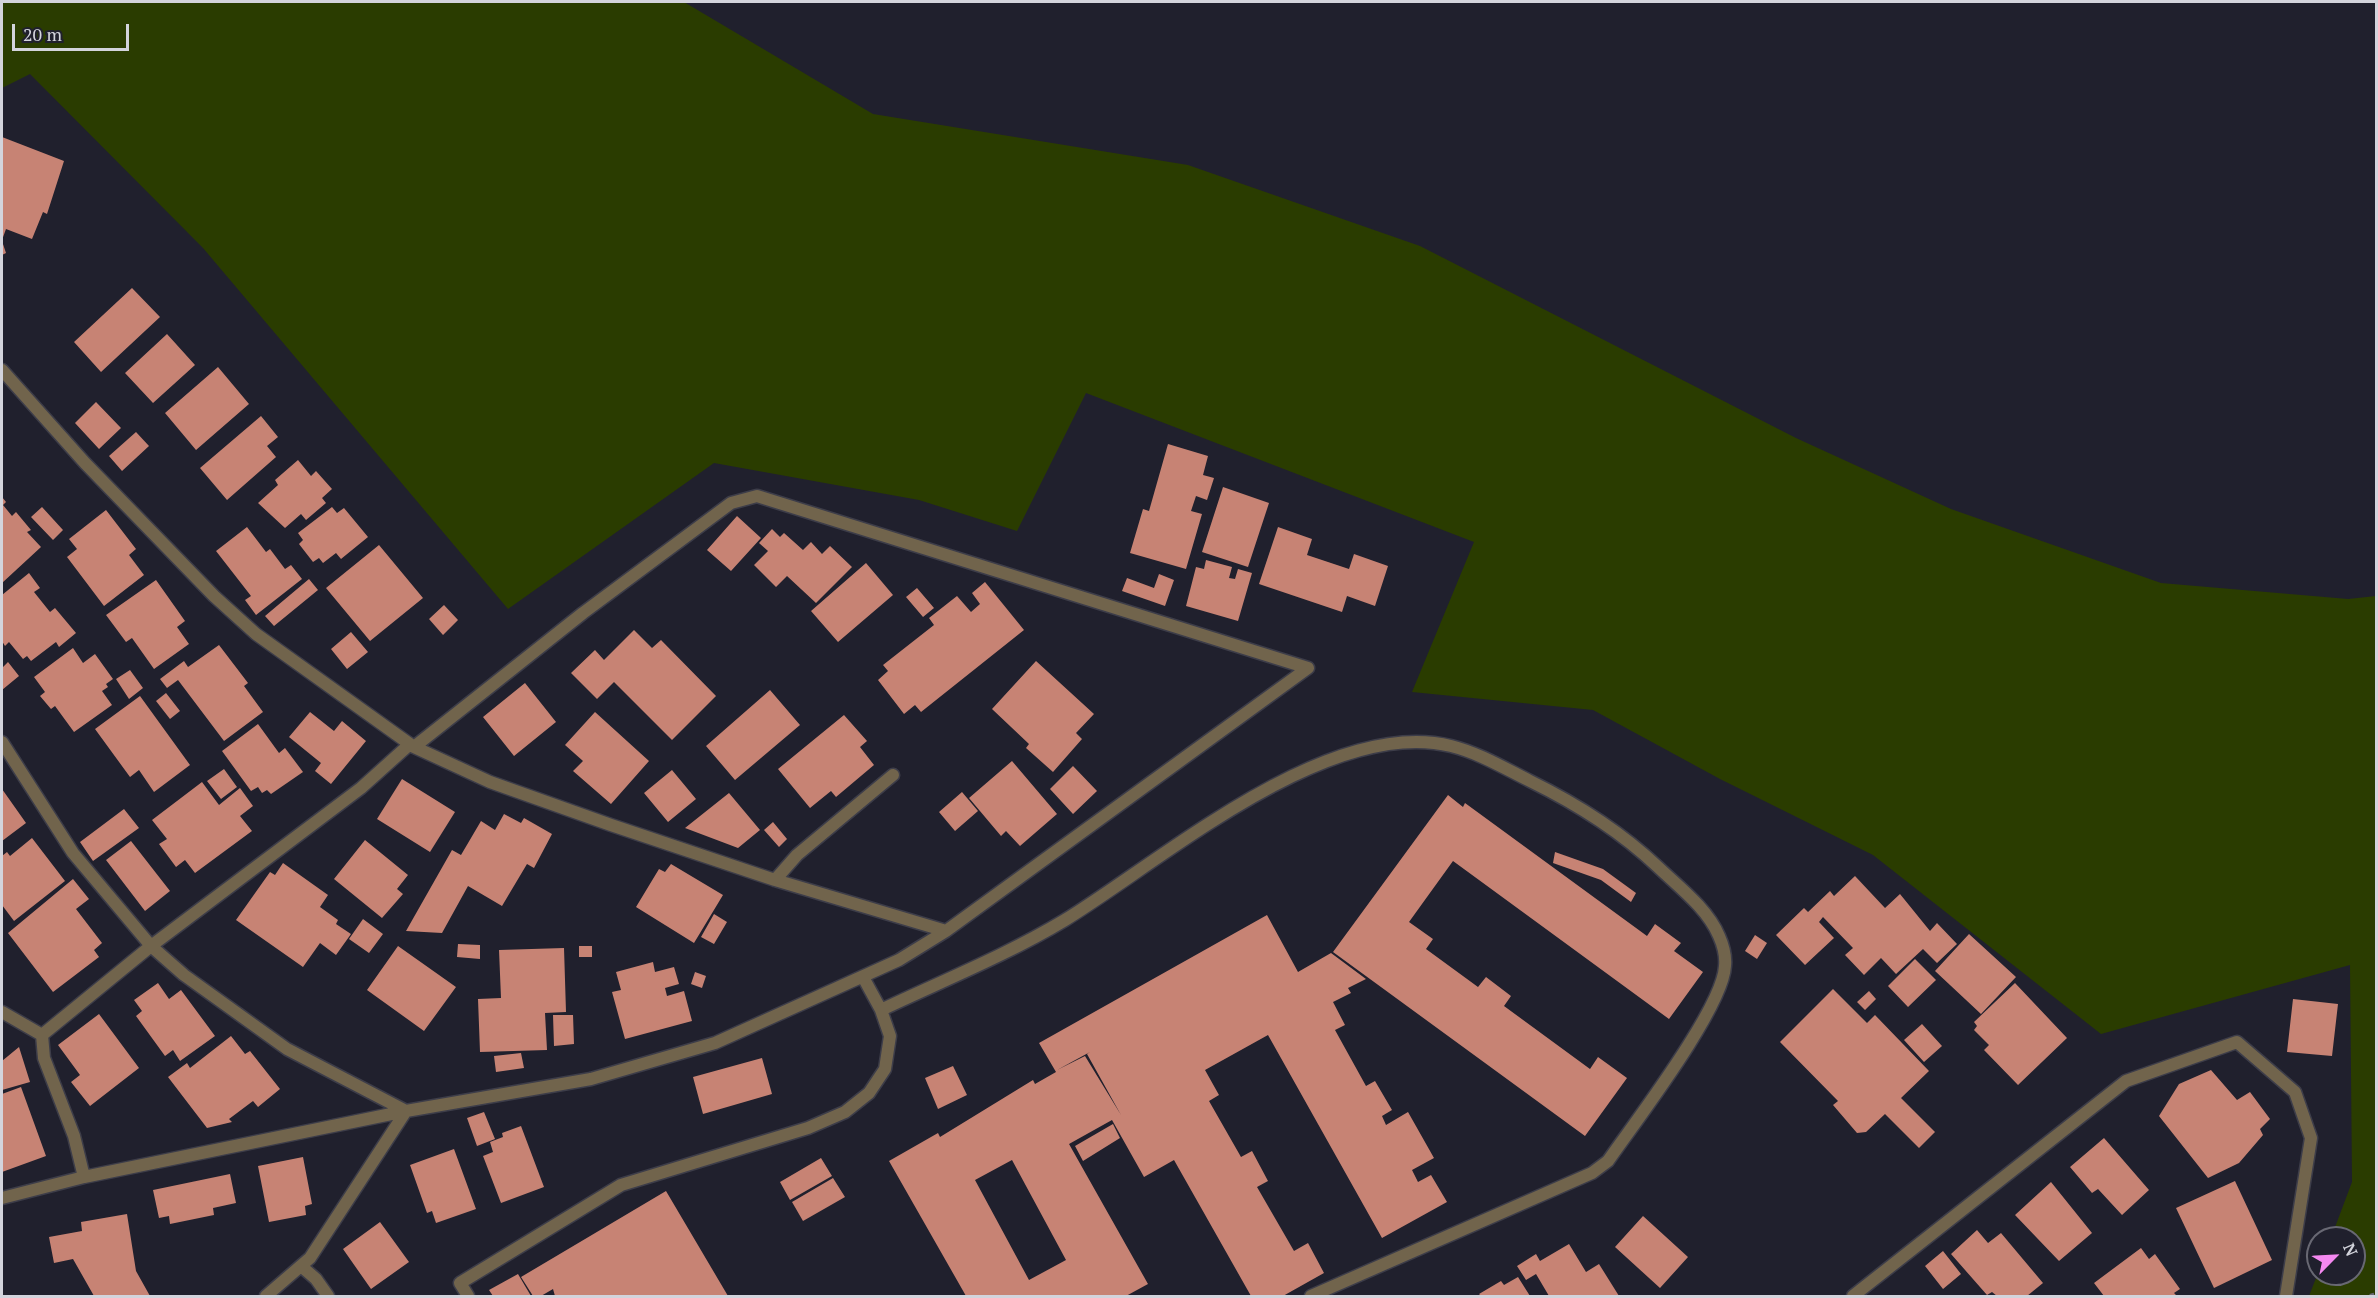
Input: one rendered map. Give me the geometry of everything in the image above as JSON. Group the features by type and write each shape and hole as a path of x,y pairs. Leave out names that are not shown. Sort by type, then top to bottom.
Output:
{"street":[{"path":"2,370 86,463 214,596 256,634 412,745 490,782 775,880 946,931"},
{"path":"2,1198 84,1177 406,1111 591,1079 704,1046 899,960 946,931 1308,668 757,495 731,503 574,620 412,745 361,788 151,946 42,1035"},
{"path":"2,742 73,853 151,946 184,975 287,1049 406,1111"},
{"path":"881,1010 990,960 1063,921 1260,792 1319,765 1368,747 1396,742 1450,745 1480,755 1583,808 1632,843 1692,899 1719,935 1725,967 1722,980 1702,1023 1608,1161 1592,1173 1311,1296"},
{"path":"775,880 797,855 892,775"},
{"path":"468,1296 460,1283 621,1185 808,1128 845,1112 869,1092 885,1069 890,1036 881,1010 863,977"},
{"path":"2,1012 42,1035"},
{"path":"42,1035 44,1058 74,1136 84,1177"},
{"path":"1853,1296 2126,1081 2238,1042 2295,1092 2311,1138 2286,1296"},
{"path":"266,1296 310,1258 406,1111"},
{"path":"301,1266 316,1279 328,1296"}],"path":[{"path":"2370,1296 2376,1294"}],"green space":[{"path":"2,2 684,2 873,114 1188,165 1420,246 1796,438 1951,509 2161,583 2348,599 2376,596 2376,1296 2309,1296 2313,1286 2366,1286 2366,1226 2336,1226 2352,1182 2350,965 2101,1034 1873,855 1720,779 1593,710 1412,692 1474,542 1086,393 1017,531 919,500 714,463 508,609 203,248 30,74 2,88"}],"building":[{"path":"2,137 64,161 47,214 43,212 32,239 6,229 2,240"},
{"path":"2,241 6,253 2,255"},
{"path":"132,288 160,317 101,372 74,342"},
{"path":"167,334 195,365 153,403 125,373"},
{"path":"218,367 249,404 196,450 165,413"},
{"path":"96,402 121,428 99,449 75,423"},
{"path":"261,416 278,437 267,446 276,457 227,500 200,468"},
{"path":"136,432 149,446 122,471 109,456"},
{"path":"1168,444 1208,456 1203,475 1214,478 1207,500 1196,496 1191,511 1202,514 1186,569 1130,553 1143,509 1149,511"},
{"path":"298,460 311,476 316,471 332,489 322,498 326,503 306,520 301,514 285,528 258,503 278,485 275,480"},
{"path":"1223,487 1269,503 1248,567 1202,552"},
{"path":"2,497 6,502 3,505 12,516 16,512 31,530 27,532 41,547 2,583"},
{"path":"42,507 63,530 53,540 31,517"},
{"path":"332,507 337,513 344,508 368,537 341,559 336,553 323,563 319,558 313,562 299,544 303,540 298,533"},
{"path":"106,510 136,549 129,555 144,575 104,606 67,557 77,549 69,539"},
{"path":"737,516 761,538 731,571 707,550"},
{"path":"247,527 266,552 270,549 285,569 291,565 302,579 256,615 245,600 251,596 216,551"},
{"path":"1278,527 1312,539 1307,555 1349,569 1354,554 1388,566 1375,606 1347,596 1342,612 1259,584"},
{"path":"772,529 780,537 784,533 803,550 811,542 822,554 830,546 852,567 816,603 787,576 776,587 754,565 768,551 759,543"},
{"path":"379,545 423,598 370,641 326,588"},
{"path":"1206,560 1232,567 1229,578 1235,579 1238,569 1252,573 1238,621 1186,606 1196,567 1204,569"},
{"path":"866,563 893,595 838,642 811,611"},
{"path":"29,573 40,588 34,592 50,612 55,608 76,633 59,647 56,642 31,661 27,656 23,659 9,642 5,646 2,641 2,595"},
{"path":"1159,574 1174,580 1165,606 1122,591 1127,578 1154,588"},
{"path":"309,579 318,590 274,626 265,616"},
{"path":"156,580 185,621 177,627 189,644 154,669 132,638 126,642 106,615"},
{"path":"985,582 1024,630 921,712 915,705 904,714 878,680 888,671 883,665 934,625 929,618 957,596 971,612 980,604 972,593"},
{"path":"917,588 934,608 923,617 906,597"},
{"path":"444,605 458,620 443,635 429,619"},
{"path":"634,630 652,648 661,640 716,696 672,740 614,682 597,699 571,673 595,650 604,660"},
{"path":"351,632 368,652 347,669 331,649"},
{"path":"219,645 248,683 244,686 263,712 224,741 178,680 167,688 160,679 184,661 188,667"},
{"path":"73,648 83,663 95,654 113,679 102,691 112,705 74,732 55,706 51,709 40,696 45,692 34,677"},
{"path":"1036,661 1094,714 1076,733 1082,739 1053,772 1026,748 1029,744 992,709"},
{"path":"8,662 19,676 2,690 2,668"},
{"path":"130,670 143,688 129,699 116,679"},
{"path":"525,683 556,722 514,756 483,717"},
{"path":"770,690 800,725 735,780 706,746"},
{"path":"166,693 180,711 170,719 156,701"},
{"path":"140,696 190,765 154,792 139,770 130,777 95,729"},
{"path":"310,712 334,731 342,721 366,741 331,784 315,771 321,763 289,737"},
{"path":"595,712 649,761 611,804 573,771 583,761 565,745"},
{"path":"844,715 867,741 860,747 874,765 836,797 831,791 810,808 778,769"},
{"path":"258,724 279,753 285,748 303,772 271,794 267,790 262,793 258,787 251,791 222,751"},
{"path":"1012,761 1057,814 1020,846 1006,831 1001,836 969,798"},
{"path":"1073,766 1097,791 1073,814 1050,789"},
{"path":"224,769 237,787 221,799 207,781"},
{"path":"672,770 696,799 668,822 644,793"},
{"path":"402,779 455,812 430,852 377,819"},
{"path":"202,782 219,805 240,788 253,806 240,816 252,831 195,873 185,860 176,867 159,844 167,839 152,820"},
{"path":"2,789 26,823 2,841"},
{"path":"962,792 978,811 955,831 939,812"},
{"path":"729,793 760,830 738,848 685,828"},
{"path":"1448,795 1463,807 1465,803 1647,936 1655,924 1681,943 1674,951 1703,972 1669,1019 1453,861 1409,922 1433,939 1426,949 1478,987 1486,977 1511,996 1504,1006 1590,1069 1598,1057 1627,1078 1585,1136 1333,952"},
{"path":"124,809 139,828 93,861 80,842"},
{"path":"504,814 521,823 524,818 552,834 534,868 527,864 502,906 468,886 442,933 406,931 452,850 461,855 481,821 495,830"},
{"path":"773,822 787,839 779,847 764,830"},
{"path":"32,838 65,881 14,921 2,905 2,856 7,852 10,856"},
{"path":"365,840 408,875 397,889 403,894 382,918 334,879"},
{"path":"131,841 170,891 145,911 106,860"},
{"path":"1555,852 1603,869 1636,893 1631,902 1601,880 1553,863"},
{"path":"283,863 328,895 320,907 338,920 336,924 351,934 336,955 320,943 303,967 236,920 270,872 275,875"},
{"path":"671,864 723,895 694,943 636,907 659,869 665,872"},
{"path":"1855,876 1885,908 1900,894 1930,931 1937,923 1957,944 1937,963 1923,949 1896,974 1881,958 1864,975 1845,955 1853,948 1823,917 1819,922 1834,938 1805,965 1776,935 1804,908 1808,912 1830,891 1834,896"},
{"path":"73,879 89,899 76,909 102,943 94,950 99,957 53,992 8,933"},
{"path":"714,914 727,922 714,944 701,937"},
{"path":"1267,915 1298,972 1331,953 1366,979 1348,988 1351,993 1333,1002 1345,1025 1335,1030 1366,1086 1375,1081 1392,1110 1382,1116 1386,1125 1408,1112 1434,1158 1412,1170 1418,1182 1431,1175 1447,1202 1382,1238 1268,1035 1205,1070 1219,1095 1209,1101 1241,1157 1252,1151 1268,1181 1257,1187 1294,1251 1308,1243 1324,1273 1283,1296 1251,1296 1174,1160 1144,1177 1112,1120 1069,1144 1148,1284 1126,1296 966,1296 889,1161 938,1133 940,1137 1033,1080 1035,1084 1056,1072 1039,1043","holes":["1090,1052 1087,1054 1121,1115 1085,1056 1057,1070","1012,1160 1066,1260 1029,1280 975,1180"]},
{"path":"363,919 383,934 369,953 349,939"},
{"path":"1969,934 2016,977 1981,1014 1935,971"},
{"path":"1755,935 1767,943 1757,959 1745,951"},
{"path":"458,944 480,945 480,959 457,957"},
{"path":"398,946 456,987 424,1031 367,990"},
{"path":"579,946 592,946 592,957 579,957"},
{"path":"564,948 566,1012 545,1013 547,1050 480,1052 478,999 501,998 499,950"},
{"path":"1915,959 1936,980 1908,1007 1888,986"},
{"path":"653,962 655,972 674,967 679,984 665,988 667,996 684,991 692,1021 625,1039 612,992 621,990 616,972"},
{"path":"695,972 706,976 702,988 691,984"},
{"path":"158,983 169,999 181,990 215,1036 180,1061 173,1050 165,1056 136,1016 142,1011 134,1000"},
{"path":"2015,983 2067,1038 2018,1085 1984,1050 1989,1045 1974,1030 1977,1026 1974,1022"},
{"path":"1833,989 1867,1023 1875,1015 1929,1071 1901,1098 1935,1132 1919,1148 1885,1114 1866,1132 1857,1133 1833,1105 1838,1101 1780,1042"},
{"path":"1869,991 1876,999 1865,1010 1857,1002"},
{"path":"2293,999 2338,1004 2332,1056 2287,1052"},
{"path":"99,1014 139,1068 90,1106 71,1082 80,1075 58,1045"},
{"path":"553,1015 573,1015 574,1044 554,1046"},
{"path":"1922,1024 1942,1046 1924,1062 1904,1040"},
{"path":"231,1036 245,1054 250,1051 280,1089 258,1107 253,1101 229,1119 232,1122 207,1128 168,1077 187,1063 190,1068"},
{"path":"19,1047 30,1082 2,1090 2,1061"},
{"path":"521,1053 524,1068 496,1072 494,1056"},
{"path":"762,1058 772,1094 703,1114 693,1077"},
{"path":"953,1066 967,1095 938,1109 925,1078"},
{"path":"2211,1070 2237,1100 2250,1092 2270,1119 2260,1129 2263,1135 2239,1163 2208,1178 2159,1116 2179,1084"},
{"path":"21,1087 46,1156 2,1172 2,1094"},
{"path":"484,1112 495,1139 477,1146 467,1118"},
{"path":"1113,1124 1120,1138 1083,1161 1075,1146"},
{"path":"521,1126 544,1187 501,1203 483,1156 493,1152 490,1142 503,1137 502,1133"},
{"path":"2104,1138 2149,1190 2122,1215 2098,1189 2092,1193 2070,1167"},
{"path":"454,1149 476,1209 436,1223 432,1211 427,1213 410,1165"},
{"path":"303,1157 312,1204 305,1206 306,1215 269,1222 258,1166"},
{"path":"821,1158 832,1176 790,1200 780,1182"},
{"path":"230,1174 236,1203 213,1208 214,1215 170,1224 169,1216 159,1218 153,1190"},
{"path":"833,1178 845,1197 803,1221 792,1202"},
{"path":"2235,1181 2272,1260 2214,1288 2176,1208"},
{"path":"2051,1182 2092,1233 2059,1261 2015,1215"},
{"path":"666,1191 728,1296 555,1296 553,1289 541,1296 533,1296 521,1277"},
{"path":"127,1214 136,1271 150,1296 94,1296 73,1259 54,1263 49,1237 82,1231 81,1222"},
{"path":"1643,1216 1688,1257 1660,1288 1615,1247"},
{"path":"380,1222 409,1262 371,1289 343,1249"},
{"path":"1977,1230 1988,1243 2001,1233 2043,1283 2027,1296 1997,1296 1992,1292 1987,1295 1951,1254"},
{"path":"1569,1244 1586,1272 1599,1264 1619,1296 1549,1296 1536,1274 1526,1280 1517,1266 1536,1254 1540,1261"},
{"path":"2141,1248 2149,1259 2155,1254 2180,1289 2174,1293 2177,1296 2104,1296 2094,1283"},
{"path":"1943,1251 1961,1274 1943,1289 1925,1266"},
{"path":"518,1274 531,1296 493,1296 489,1290"},
{"path":"1518,1277 1530,1296 1481,1296 1479,1294 1501,1281 1504,1285"}]}
